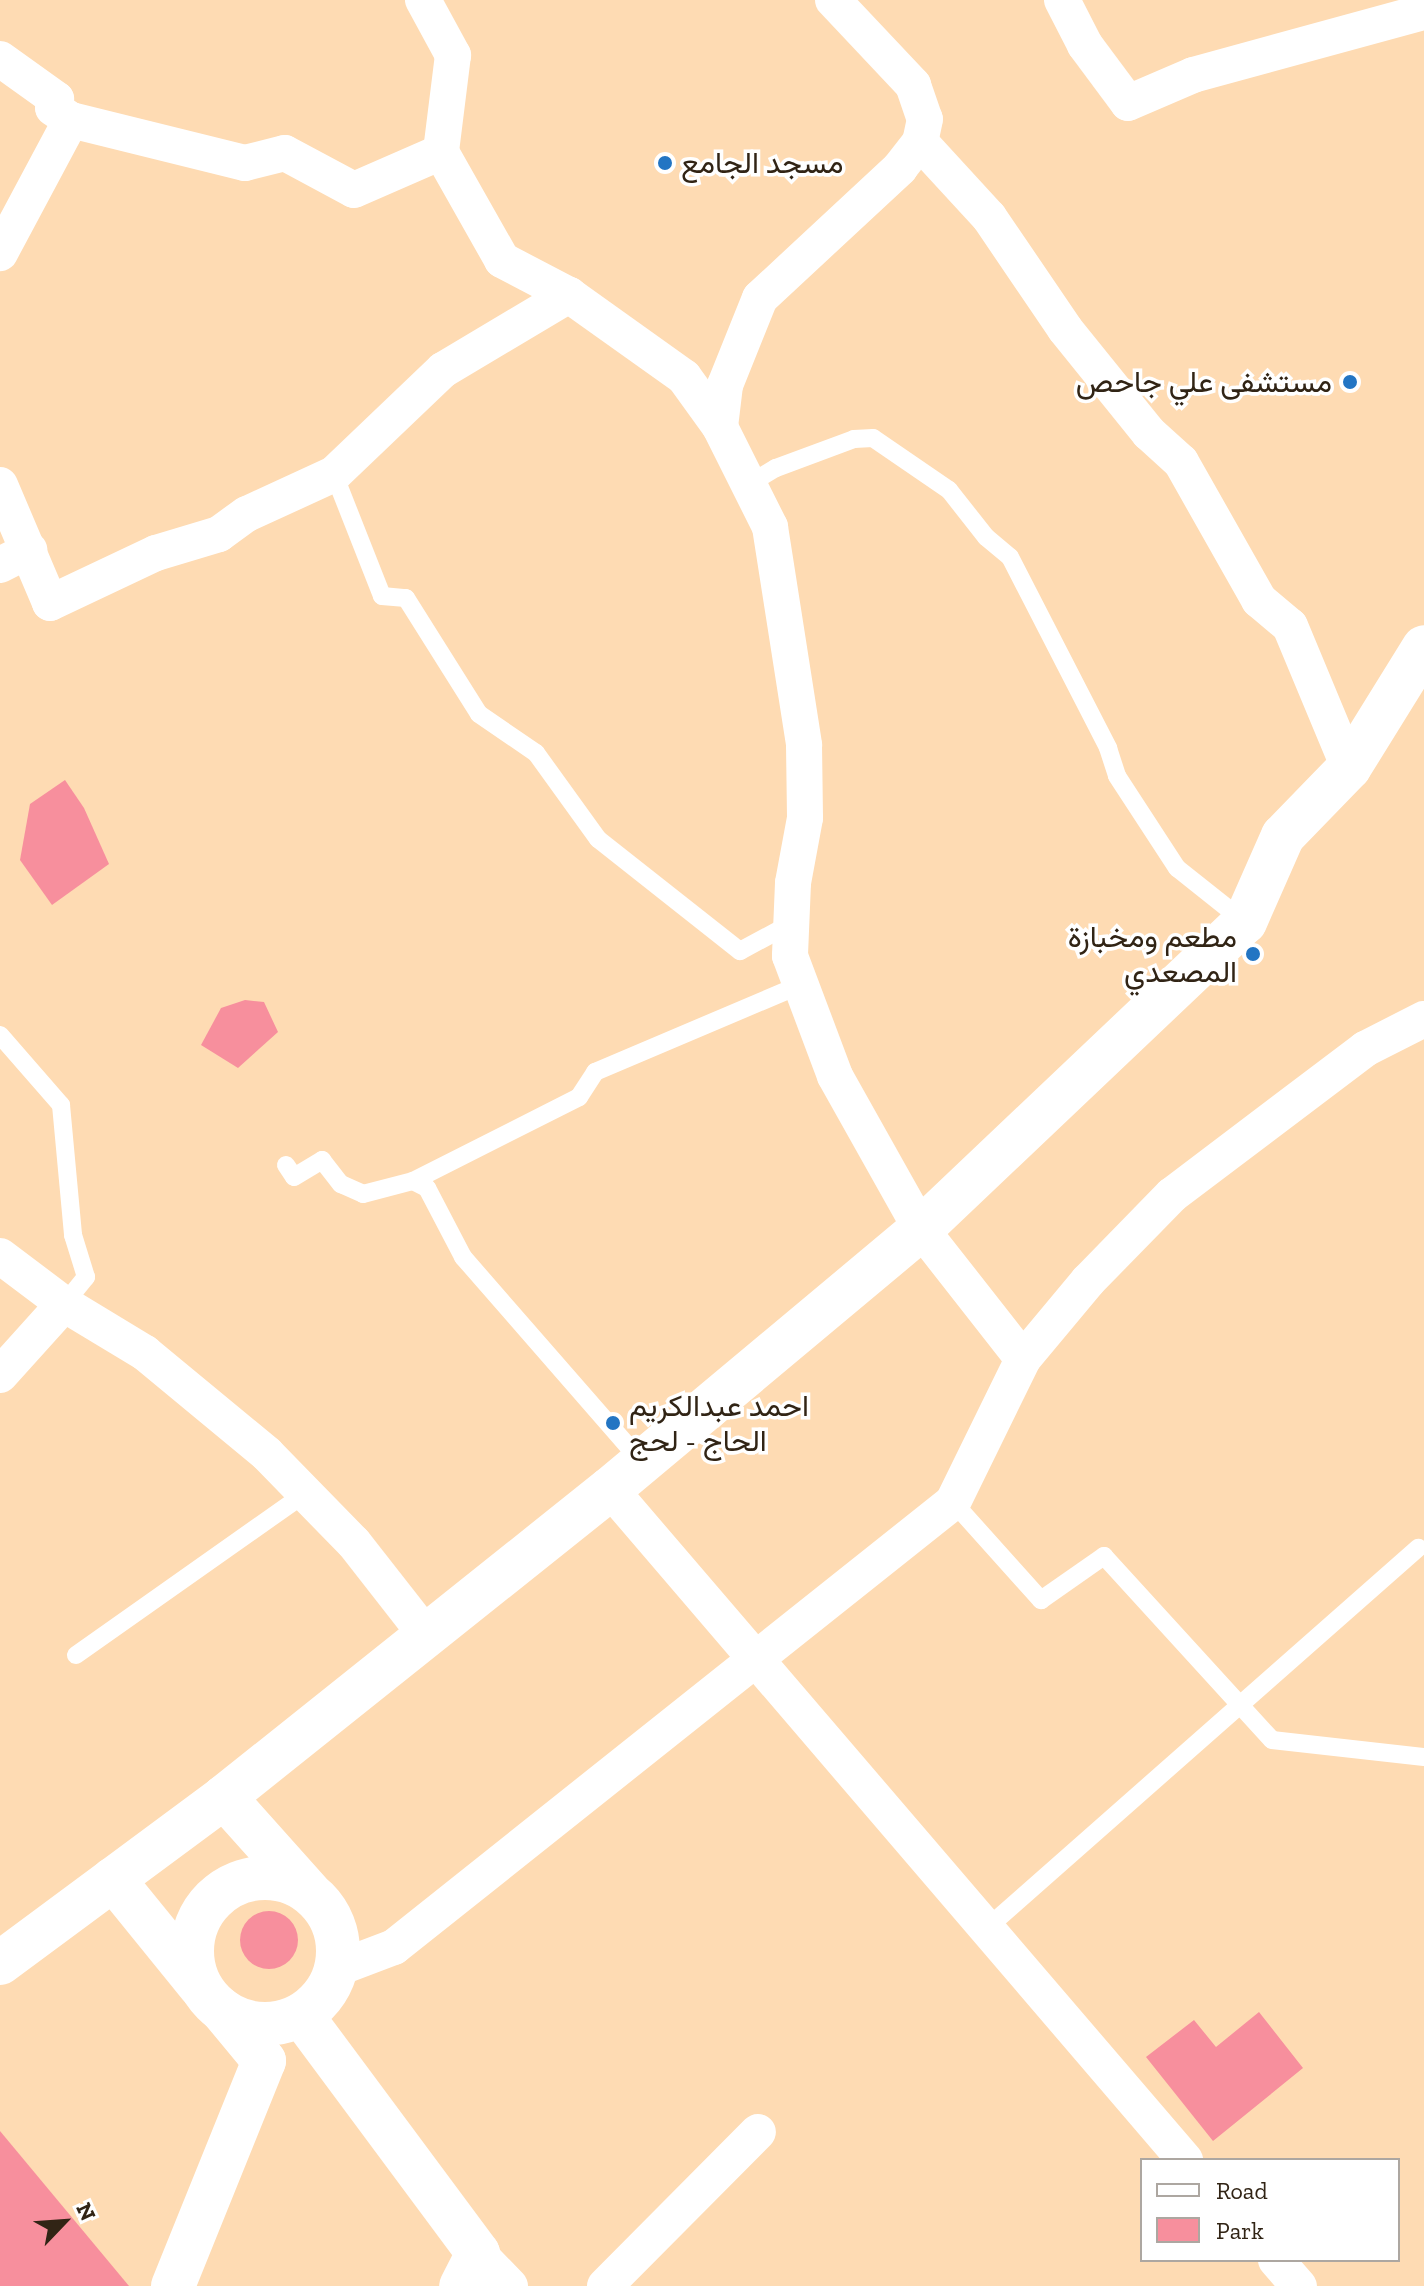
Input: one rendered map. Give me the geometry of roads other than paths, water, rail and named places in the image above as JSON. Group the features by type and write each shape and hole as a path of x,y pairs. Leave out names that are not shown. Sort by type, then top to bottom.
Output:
{"main road":[{"path":"0,1963 224,1797 626,1475 921,1229 1245,922 1283,836 1349,768 1424,647"},
{"path":"224,1797 328,1913 338,1940 336,1969 323,1995 302,2016 275,2023 246,2022 211,1999 193,1961 194,1932 216,1896 255,1877 283,1879 309,1892"},
{"path":"113,1879 264,2061 173,2286"},
{"path":"302,2016 470,2270"}],"street":[{"path":"423,0 453,55 441,152 502,260 569,295 684,377 720,427 770,527 804,745 805,818 790,956 835,1076 921,1229 1023,1359"},
{"path":"720,427 725,385 760,298 900,168 920,142 925,119 913,85 833,0"},
{"path":"1062,0 1085,45 1128,103 1193,75 1424,12"},
{"path":"0,59 56,99 53,108 71,120 245,163 285,153 354,190 441,152"},
{"path":"0,253 71,120"},
{"path":"920,142 989,217 1065,329 1149,433 1181,462 1259,600 1290,626 1349,768"},
{"path":"0,485 14,558 50,603 156,553 219,534 247,514 334,474 443,370 569,295"},
{"path":"336,1969 394,1947 754,1656 852,1585 953,1502 1023,1359 1088,1281 1172,1195 1365,1049 1424,1019"},
{"path":"0,1256 64,1304 145,1353 267,1454 354,1543 426,1635"},
{"path":"0,1375 64,1304"},
{"path":"626,1475 754,1656 1183,2158"},
{"path":"605,2286 758,2132"},
{"path":"1278,2262 1299,2286"},
{"path":"470,2270 510,2286"}],"lane":[{"path":"749,484 776,468 854,439 873,438 949,490 986,537 1010,557 1108,748 1117,776 1177,868 1245,922"},
{"path":"334,474 382,596 406,598 479,714 536,753 598,839 740,951 792,923"},
{"path":"286,1165 294,1177 322,1160 341,1184 363,1194 413,1181 579,1097 595,1072 800,985"},
{"path":"0,1035 61,1105 73,1235 86,1277 64,1304"},
{"path":"413,1181 427,1188 463,1257 626,1475"},
{"path":"76,1655 306,1493"},
{"path":"953,1502 1041,1600 1104,1556 1272,1740 1424,1757"},
{"path":"987,1928 1418,1548"}],"place":[{"name":"مسجد الجامع","path":"665,163"},
{"name":"مستشفى علي جاحص","path":"1350,382"},
{"name":"مطعم ومخبازة المصعدي","path":"1253,954"},
{"name":"احمد عبدالكريم الحاج - لحج","path":"613,1423"}]}
